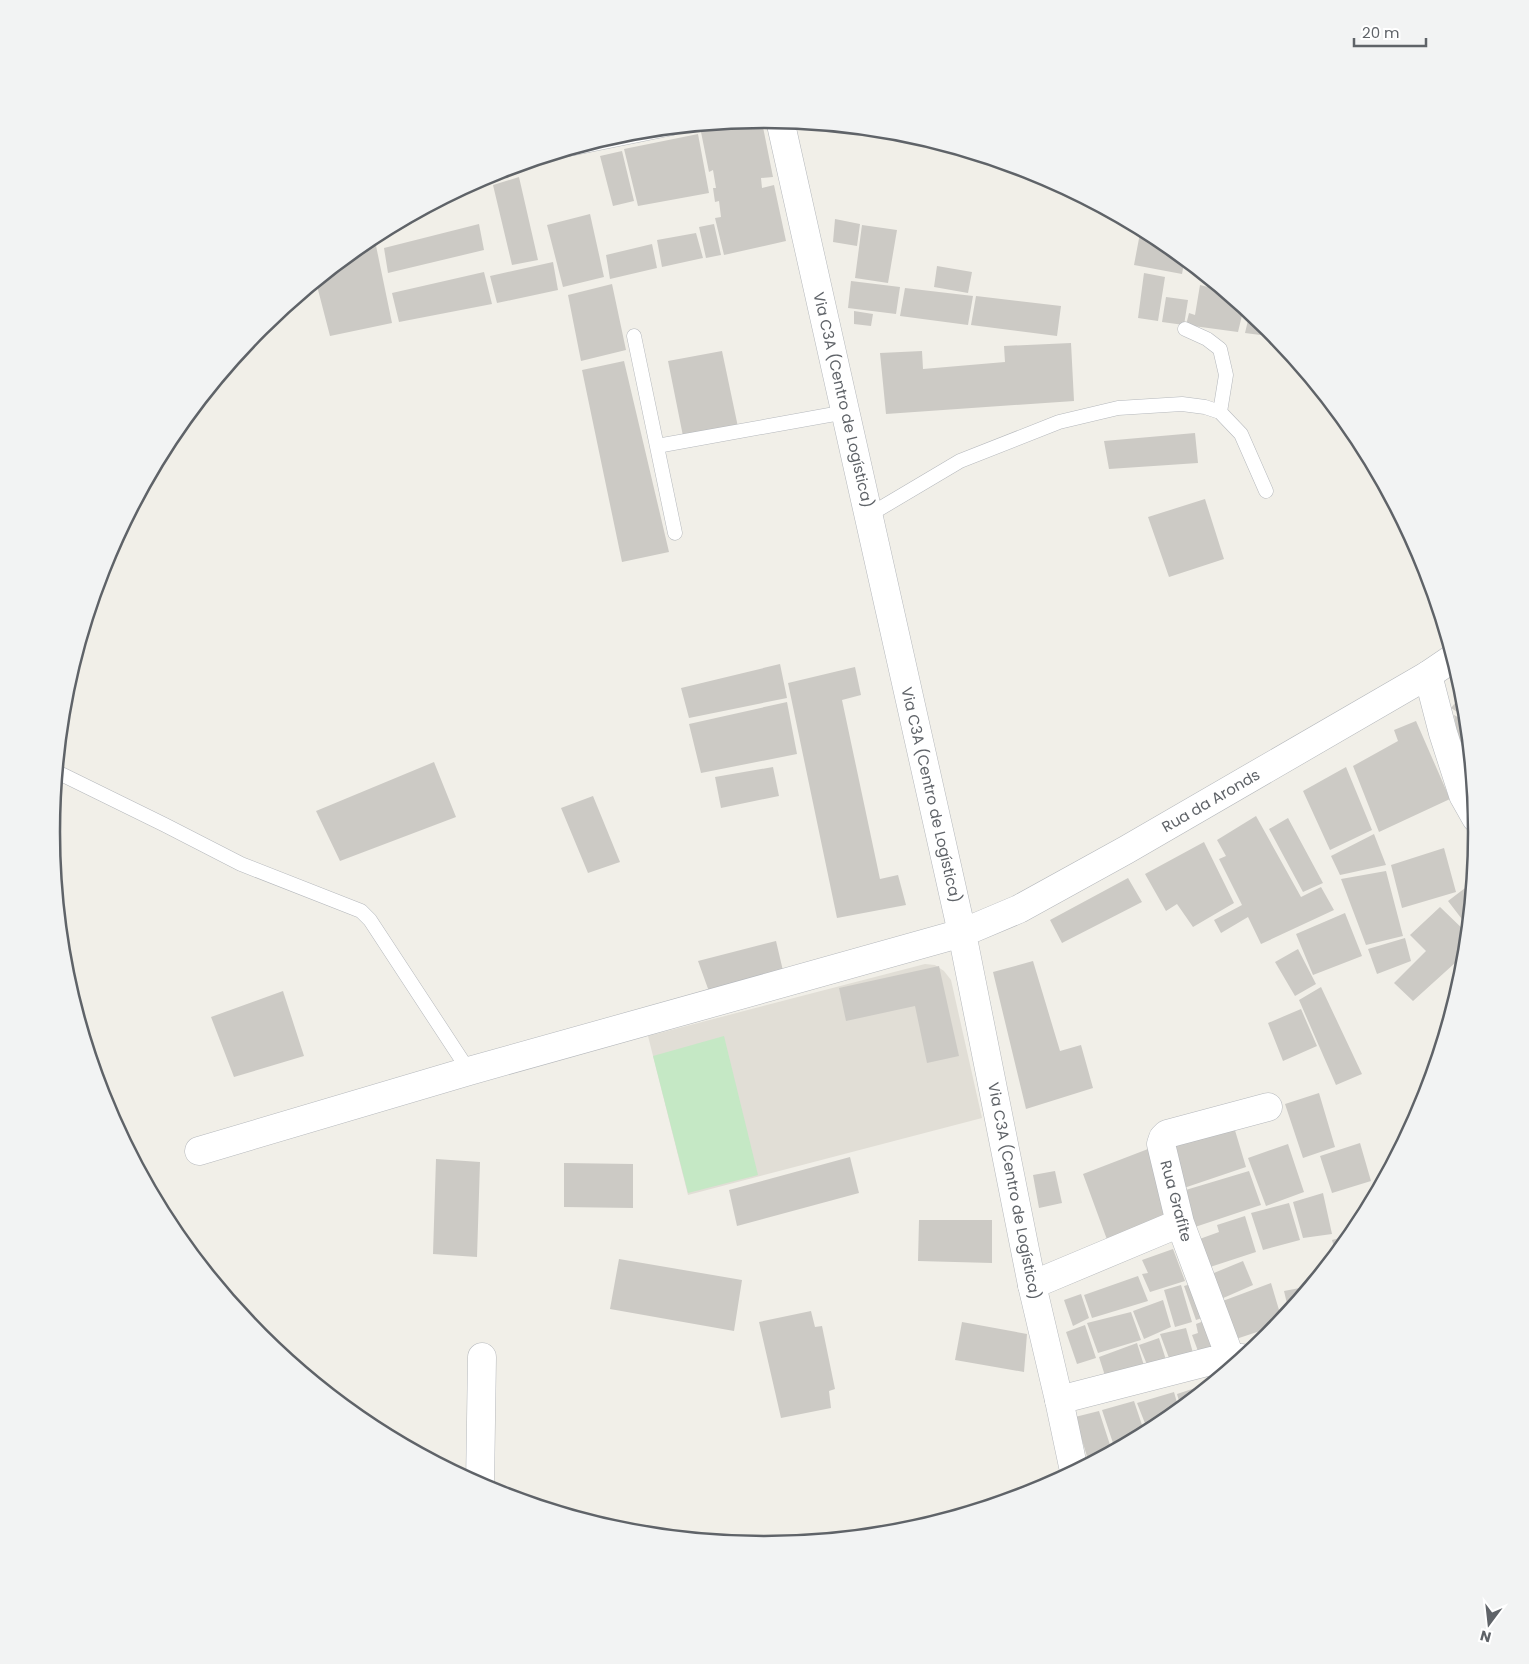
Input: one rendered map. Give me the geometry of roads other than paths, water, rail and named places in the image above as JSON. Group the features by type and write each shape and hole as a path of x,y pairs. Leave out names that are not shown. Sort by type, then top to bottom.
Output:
{"street":[{"name":"Via C3A (Centro de Logística)","path":"782,128 962,933 1032,1285 1073,1465"},
{"name":"Rua da Aronds","path":"199,1151 469,1071 962,933 1019,909 1126,850 1448,662"},
{"path":"1428,675 1443,733 1463,795 1468,803"},
{"name":"Rua Grafite","path":"1234,1357 1180,1223 1161,1144 1167,1134 1268,1107"},
{"path":"1032,1285 1180,1223"},
{"path":"480,1476 482,1357"},
{"path":"1059,1400 1211,1361 1230,1361"}],"lane":[{"path":"1185,329 1207,339 1220,349 1226,375 1220,412"},
{"path":"634,336 675,533"},
{"path":"869,515 960,461 1059,422 1118,408 1182,404 1205,407 1220,412 1241,434 1266,491"},
{"path":"657,446 846,412"},
{"path":"63,775 241,864 361,911 370,920 469,1071"}]}
